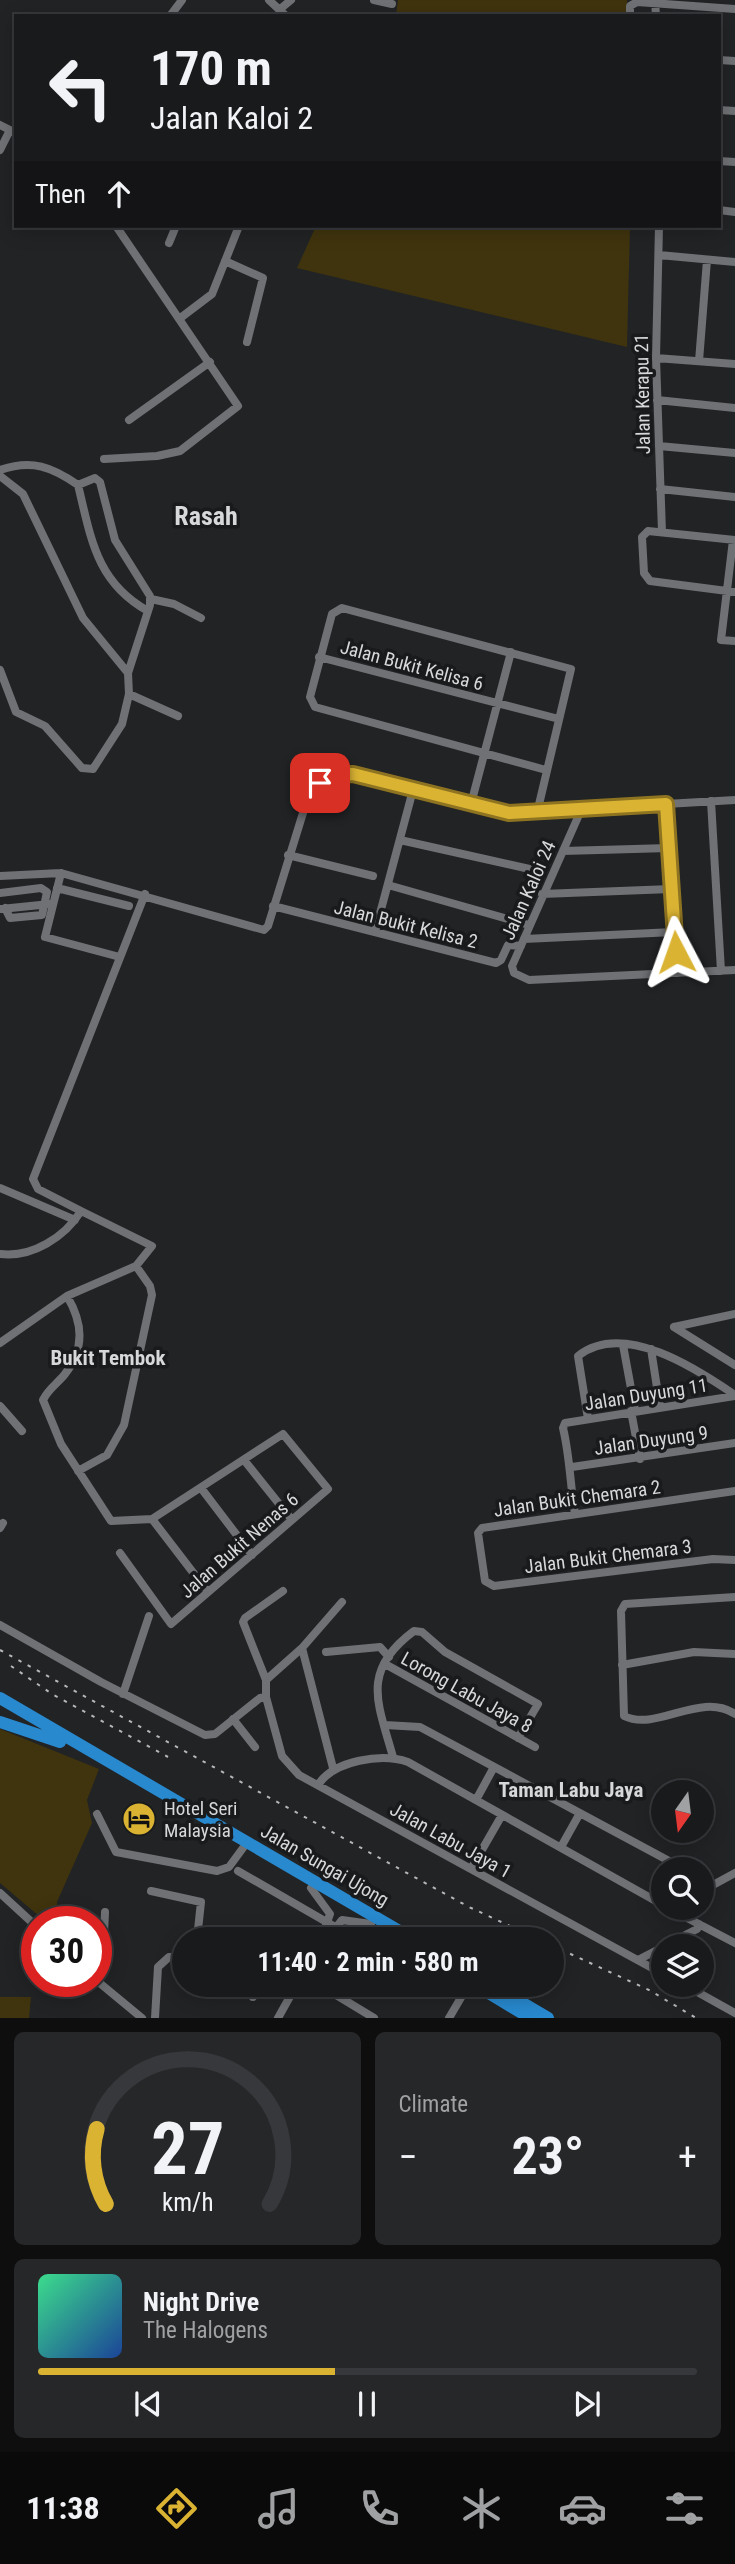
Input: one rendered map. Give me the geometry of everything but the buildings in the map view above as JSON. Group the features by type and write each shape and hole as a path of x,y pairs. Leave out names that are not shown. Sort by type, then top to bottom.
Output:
{"highway":[{"name":"Jalan Sungai Ujong","path":"0,1698 392,1927"},
{"name":"Jalan Sungai Ujong","path":"0,1707 376,1927"},
{"path":"0,1723 60,1741"},
{"path":"494,1997 530,2018"},
{"path":"513,1997 548,2018"}],"street":[{"path":"269,0 283,13 291,0"},
{"path":"374,0 392,2"},
{"path":"630,14 633,4 655,1 735,9"},
{"path":"0,125 13,132 0,150"},
{"path":"104,459 157,456 180,451 235,409 237,401 117,228"},
{"path":"169,243 175,228"},
{"path":"179,318 207,300 238,228"},
{"name":"Jalan Kerapu 21","path":"659,228 656,400 662,532"},
{"path":"659,255 735,262"},
{"path":"699,361 707,260"},
{"path":"225,261 263,278 247,342"},
{"path":"656,358 735,364"},
{"path":"129,420 210,362"},
{"path":"656,400 735,408"},
{"path":"659,446 735,453"},
{"path":"0,470 43,465 78,485 98,562 121,591 148,611"},
{"path":"0,476 23,494 83,618 128,673"},
{"path":"0,670 16,712 45,726 86,770 96,765 119,731 128,694 128,673 151,599 145,584 126,560 115,540 100,482 91,479 78,485"},
{"path":"660,489 735,497"},
{"path":"731,592 650,581 643,573 642,537 648,531 734,540 731,592 721,640 735,641"},
{"path":"151,599 174,604 201,618"},
{"path":"537,813 570,669 342,608 332,614 310,697 316,708 546,770"},
{"path":"471,804 510,652"},
{"name":"Jalan Bukit Kelisa 6","path":"319,657 559,719"},
{"path":"128,694 178,716"},
{"path":"0,876 61,873 145,894 264,930 268,926 307,800 320,783 333,775 353,774 509,813 735,800"},
{"path":"375,932 414,790"},
{"path":"711,801 721,971"},
{"path":"666,804 677,973"},
{"name":"Jalan Kaloi 24","path":"582,808 512,966 519,977 529,980 735,970"},
{"path":"562,810 574,826"},
{"path":"400,840 534,870"},
{"path":"562,851 669,848"},
{"path":"288,855 373,876"},
{"path":"2,908 10,918 42,915 50,904 61,873"},
{"path":"388,885 529,925"},
{"path":"0,893 41,888 47,892 50,904 46,937 116,957"},
{"path":"57,888 129,906"},
{"path":"542,894 671,889"},
{"path":"0,1343 67,1296 136,1266 152,1245 38,1189 33,1179 145,894"},
{"name":"Jalan Bukit Kelisa 2","path":"273,906 496,963 501,960 508,945 522,943"},
{"path":"522,943 674,932"},
{"path":"0,1188 75,1220"},
{"path":"0,1254 25,1253 62,1233 81,1211"},
{"path":"78,1471 107,1455 124,1425 152,1296 150,1286 136,1266"},
{"path":"67,1296 82,1328 79,1343 74,1361 43,1399 61,1444 111,1521 152,1519 243,1460 292,1520"},
{"path":"735,1314 674,1327 735,1365"},
{"path":"623,1345 640,1459"},
{"path":"588,1419 578,1356 598,1347 623,1345 667,1354 735,1395"},
{"path":"651,1349 660,1406"},
{"name":"Jalan Duyung 11","path":"572,1467 564,1425 660,1406 735,1395"},
{"path":"0,1405 22,1431"},
{"name":"Jalan Bukit Nenas 6","path":"120,1553 171,1624 328,1489 283,1434 243,1460"},
{"name":"Jalan Duyung 9","path":"572,1467 735,1443"},
{"path":"572,1467 569,1479 575,1514"},
{"path":"201,1488 252,1555"},
{"name":"Jalan Bukit Chemara 2","path":"486,1583 479,1530 735,1491"},
{"path":"152,1519 208,1592"},
{"name":"Jalan Bukit Chemara 3","path":"486,1583 494,1586 713,1559 735,1560"},
{"path":"283,1591 243,1622 243,1630 267,1679 302,1648 342,1602"},
{"path":"735,1597 625,1604 621,1611 625,1716 632,1720 712,1705 735,1714"},
{"path":"123,1694 149,1616"},
{"path":"0,1625 123,1694 205,1735 215,1734 260,1698 267,1698"},
{"path":"393,1757 376,1687 387,1660 414,1631 422,1632 445,1652 538,1704 519,1738"},
{"name":"Lorong Labu Jaya 8","path":"326,1652 380,1647 387,1660 535,1747"},
{"path":"302,1648 333,1768"},
{"path":"622,1665 694,1652 735,1654"},
{"name":"Jalan Labu Jaya 1","path":"267,1679 267,1698 282,1756 299,1775 651,1967"},
{"path":"233,1719 255,1747"},
{"path":"385,1725 414,1725 662,1857"},
{"path":"318,1785 333,1768 393,1757 408,1762 651,1898"},
{"path":"476,1800 494,1768"},
{"path":"561,1847 580,1813"},
{"path":"97,1814 116,1852 217,1871 229,1867 243,1848"},
{"path":"471,1869 502,1815"},
{"path":"238,1871 337,1927"},
{"path":"714,1884 735,1873"},
{"path":"311,1888 330,1914 331,1927"},
{"path":"150,1891 201,1902 198,1927"},
{"path":"0,1893 21,1912"},
{"path":"330,1927 347,1920 371,1924"},
{"path":"694,1920 735,1942"},
{"path":"686,1934 699,1924"},
{"path":"638,1960 651,1953"},
{"path":"155,2018 158,1967 172,1957"},
{"path":"112,1993 142,2018"},
{"path":"278,2018 290,1997"},
{"path":"339,1997 374,2018"},
{"path":"449,2018 463,1997"},
{"path":"706,1997 735,2013"}],"shaded area":[{"path":"398,0 627,0 628,14 396,14"},
{"path":"315,228 630,228 627,347 297,268"},
{"path":"0,1729 99,1769 87,1800 92,1823 57,1906 27,1906 0,1883"},
{"path":"0,1997 31,1997 29,2018 0,2018"}],"railway":[{"path":"0,1650 469,1907 512,1927"},
{"path":"11,1666 52,1694 168,1757"},
{"path":"564,1951 649,1990 696,2018"}],"place":[{"name":"Hotel Seri Malaysia","path":"139,1819"}],"district":[{"name":"Rasah","path":"206,516"},
{"name":"Bukit Tembok","path":"108,1358"},
{"name":"Taman Labu Jaya","path":"571,1790"}],"route":[{"path":"320,783 333,775 353,774 509,813 666,804 676,952"}]}
